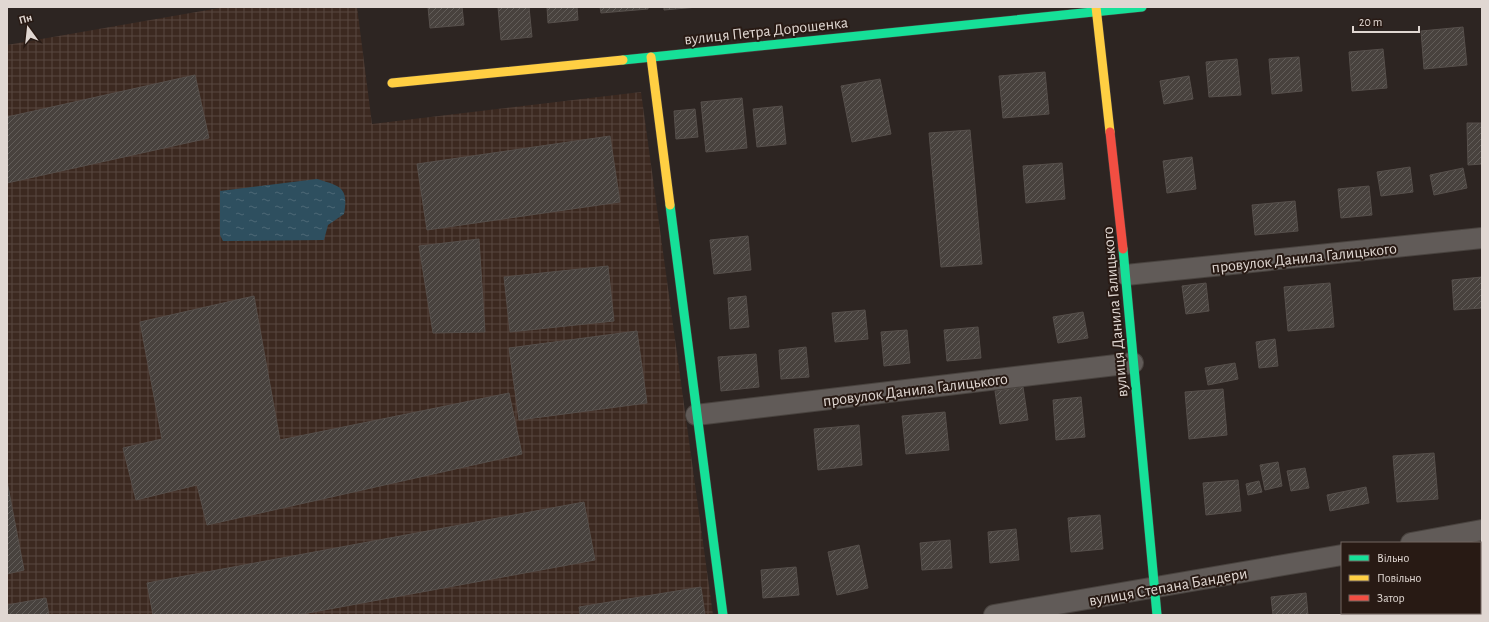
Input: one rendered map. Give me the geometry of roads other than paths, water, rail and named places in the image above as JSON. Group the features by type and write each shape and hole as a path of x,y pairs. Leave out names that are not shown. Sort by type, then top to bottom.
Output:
{"street":[{"name":"вулиця Петра Дорошенка","path":"392,83 1096,10 1142,7"},
{"name":"вулиця Данила Галицького","path":"1096,10 1126,275 1157,615"},
{"path":"651,57 722,615"},
{"name":"провулок Данила Галицького","path":"1126,275 1482,238"},
{"name":"провулок Данила Галицького","path":"696,415 1134,363"},
{"path":"1416,542 1482,530"},
{"name":"вулиця Степана Бандери","path":"994,615 1341,555"}],"water":[{"path":"317,179 337,186 344,193 345,198 344,214 328,225 324,240 223,241 220,235 220,191"}]}
